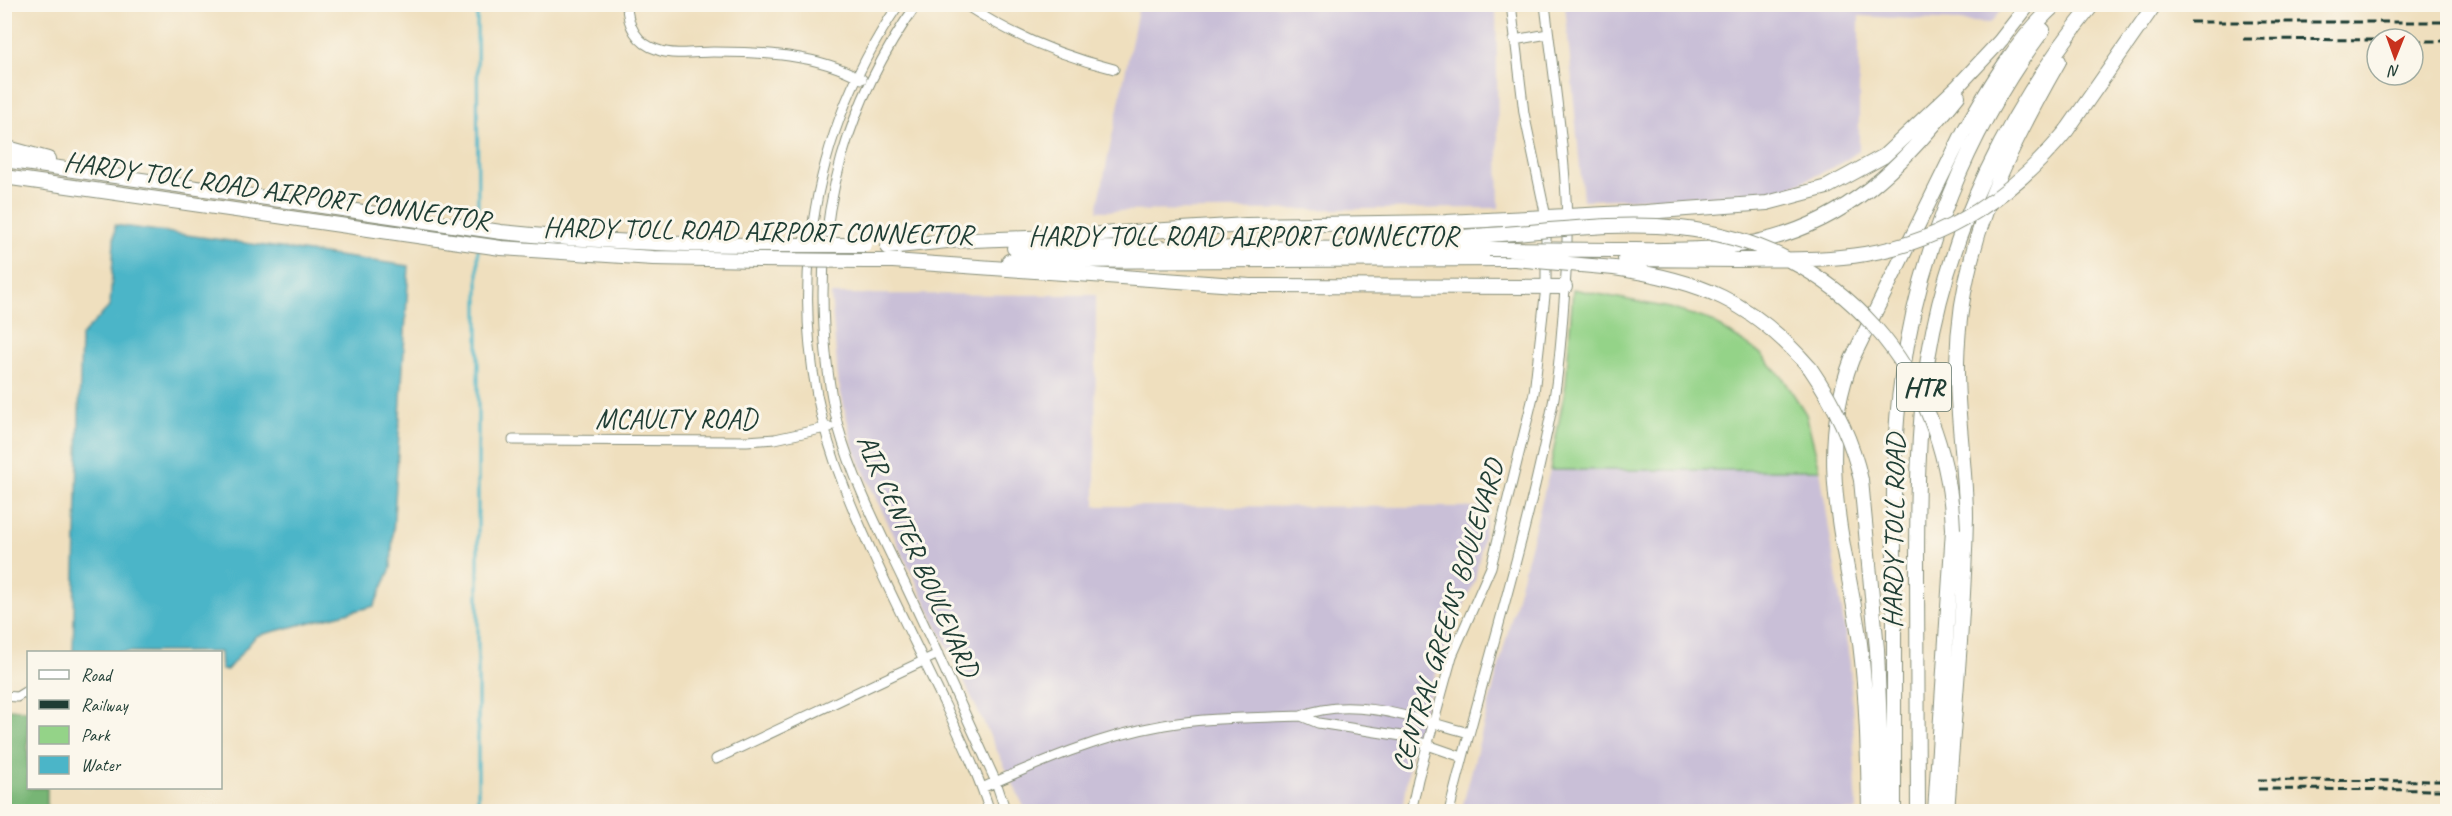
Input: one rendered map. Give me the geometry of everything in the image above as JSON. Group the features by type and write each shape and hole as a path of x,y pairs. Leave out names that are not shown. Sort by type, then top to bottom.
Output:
{"highway":[{"path":"1614,259 1755,242 1796,230 1845,205 1875,185 1909,155 1976,75 2029,4"},
{"path":"1869,812 1867,727 1860,643 1834,489 1832,452 1839,398 1844,377 1861,339 1964,131 2008,61 2056,4"},
{"name":"HARDY TOLL ROAD","path":"1894,812 1894,457 1902,375 1911,322 1932,243 1956,182 2004,88 2041,32 2063,4"},
{"path":"1236,248 1614,259 1737,260 1812,259 1883,250 1919,240 1949,227 1997,199 2032,170 2067,130 2155,4"},
{"path":"1947,812 1965,562 1966,514 1957,364 1961,308 1967,274 1983,218 2011,149 2091,8"},
{"name":"HARDY TOLL ROAD","path":"1918,812 1918,460 1923,393 1936,318 1964,227 1995,156 2037,80 2091,8"},
{"path":"888,247 947,241 1246,225 1415,223 1767,203 1827,187 1865,168 1902,141 2002,39"},
{"path":"4,147 85,171"},
{"name":"HARDY TOLL ROAD AIRPORT CONNECTOR","path":"4,160 457,227 579,240 668,245 1236,248"},
{"name":"HARDY TOLL ROAD AIRPORT CONNECTOR","path":"4,177 456,243 653,258 893,261 1490,254 1515,260 1614,259"},
{"path":"4,186 136,196"},
{"path":"1236,248 1349,245 1609,227 1678,228 1738,240 1799,266 1832,287 1862,313 1885,338 1917,386 1942,449 1949,480 1953,529 1935,812"},
{"path":"1614,259 1702,287 1736,303 1782,338 1809,368 1832,403 1846,431 1861,480 1877,660 1883,812"},
{"path":"893,261 1250,286 1565,288"}],"street":[{"path":"627,4 628,22 639,39 659,51 750,52 799,57 856,76 868,83"},
{"name":"AIR CENTER BOULEVARD","path":"899,4 856,76 827,154 815,204 808,276 808,335 825,429 845,489 982,788 990,812"},
{"name":"AIR CENTER BOULEVARD","path":"917,4 868,83 848,132 827,220 822,276 826,359 838,425 855,480 938,654 996,782 1006,812"},
{"path":"964,4 1028,40 1090,63 1114,69"},
{"name":"CENTRAL GREENS BOULEVARD","path":"1411,812 1452,656 1488,580 1534,393 1546,287 1546,217 1524,113 1511,4"},
{"name":"CENTRAL GREENS BOULEVARD","path":"1449,812 1521,536 1554,396 1565,288 1567,216 1564,156 1545,4"},
{"path":"1514,40 1548,34"},
{"path":"808,276 822,276"},
{"path":"1534,393 1554,396"},
{"name":"MCAULTY ROAD","path":"513,440 775,440 838,425"},
{"path":"876,559 889,551"},
{"path":"716,759 938,654"},
{"path":"4,696 17,697 25,692"},
{"path":"982,788 1086,745 1141,729 1184,722 1301,716 1319,709 1362,708 1435,723 1468,733"},
{"path":"1301,716 1318,723 1402,735 1462,756"}],"shaded area":[{"path":"1565,4 2006,5 1990,23 1859,16 1859,151 1840,164 1787,189 1730,196 1583,200"},
{"path":"1139,5 1496,5 1499,208 1097,211"},
{"path":"831,294 1096,295 1095,506 1489,507 1475,580 1442,655 1411,753 1403,811 1026,811 872,490 853,445 838,380"},
{"path":"1550,470 1820,470 1850,664 1857,811 1461,812"}],"green space":[{"path":"1573,289 1669,308 1710,320 1760,353 1783,378 1806,414 1820,470 1550,470 1566,384"},
{"path":"5,709 27,710 27,789 47,789 47,811 5,811"}],"water":[{"path":"115,225 409,266 391,568 374,606 256,636 227,670 222,670 222,651 73,651 81,336 110,306"}],"waterway":[{"path":"477,4 478,225"},
{"path":"478,249 478,812"}],"railway":[{"path":"2190,22 2448,22"},
{"path":"2243,39 2365,40"},
{"path":"2425,41 2448,41"},
{"path":"2258,780 2448,781"},
{"path":"2258,789 2448,790"}]}
